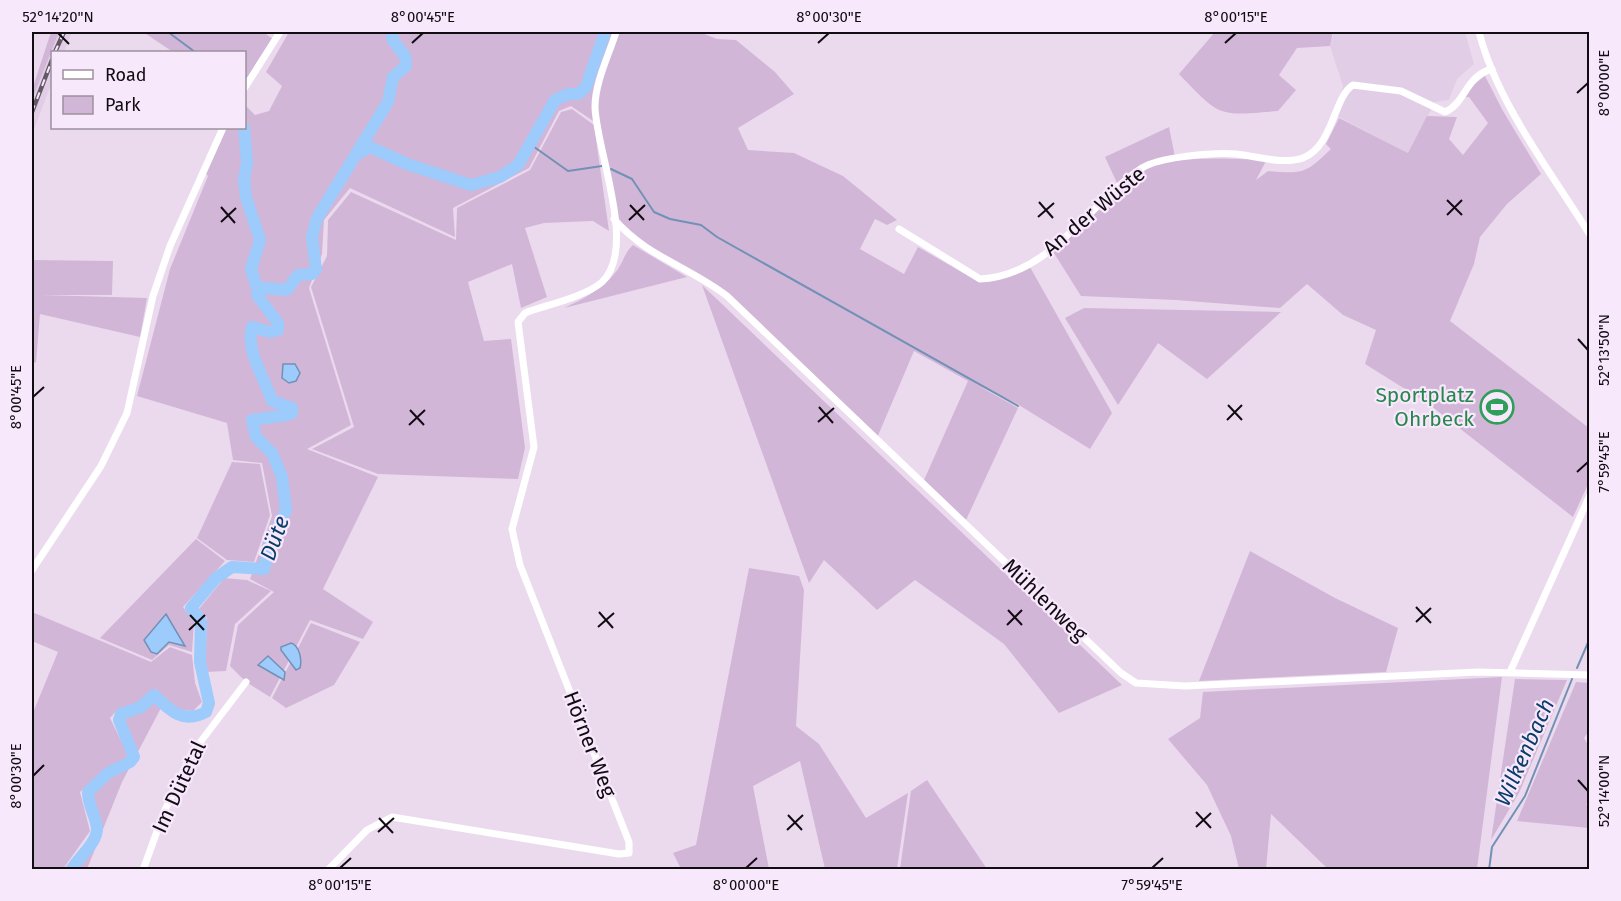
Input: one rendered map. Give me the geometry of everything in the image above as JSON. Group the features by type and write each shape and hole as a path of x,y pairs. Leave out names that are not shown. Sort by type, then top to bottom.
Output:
{"street":[{"path":"246,86 280,32"},
{"path":"614,219 595,107 597,91 616,32"},
{"path":"1479,32 1492,69 1510,106 1590,235"},
{"name":"An der Wüste","path":"899,229 980,279 1005,274 1031,264 1089,217 1143,167 1158,162 1215,154 1286,160 1301,159 1315,149 1321,141 1334,122 1344,93 1353,85 1401,90 1445,112 1456,105 1477,76 1492,69"},
{"path":"32,570 101,466 127,413 153,296 170,246 223,129"},
{"name":"Hörner Weg","path":"328,870 367,830 392,817 619,854 629,853 629,842 514,546 512,530 534,447 518,322 525,313 588,290 602,281 611,267 616,247 614,219"},
{"name":"Mühlenweg","path":"614,219 630,238 652,254 688,270 727,296 1096,649 1136,683 1185,686 1510,672 1590,675"},
{"path":"1510,672 1590,495"},
{"name":"Im Dütetal","path":"143,870 164,812 192,753 246,682"}],"shaded area":[{"path":"59,32 72,32 64,51 51,51"},
{"path":"1334,32 1465,32 1474,64 1457,79 1449,100 1435,102 1408,153 1335,115 1343,86 1330,46"},
{"path":"51,52 51,85 32,135 32,100"}],"green space":[{"path":"51,32 59,32 32,100 32,90"},
{"path":"143,32 263,32 273,39 246,80 246,51 172,51"},
{"path":"289,32 699,32 717,39 736,40 775,72 794,94 738,128 748,150 794,153 843,176 897,220 887,225 875,219 860,249 904,274 918,247 979,282 1030,267 1112,413 1090,449 1014,402 979,386 1018,408 966,520 924,480 968,381 914,351 877,438 727,296 653,254 614,219 599,125 571,106 559,111 529,168 453,208 455,237 350,188 324,220 322,254 309,288 351,425 307,449 378,477 323,589 373,622 363,639 310,620 270,697 246,682 230,666 238,625 274,592 250,579 272,516 262,463 233,460 227,423 137,396 170,269 208,176 203,170 221,129 246,129 246,106 255,115 269,111 282,86 266,72"},
{"path":"1215,32 1333,32 1330,46 1297,48 1279,75 1296,90 1278,111 1243,114 1222,111 1213,106 1179,74"},
{"path":"1485,76 1541,174 1507,204 1480,237 1474,264 1450,321 1589,428 1589,482 1573,517 1426,402 1365,364 1376,330 1343,315 1307,284 1280,308 1081,296 1052,250 1131,180 1153,166 1184,160 1239,159 1266,161 1256,180 1268,171 1296,172 1309,168 1331,149 1326,144 1339,118 1408,153 1427,116 1457,117 1449,139 1463,155 1488,123 1469,97 1465,97 1472,86"},
{"path":"572,109 594,125 609,231 593,221 544,223 525,228 547,297 521,308 512,264 468,282 484,341 511,339 525,448 518,479 378,474 312,449 354,427 311,287 327,256 328,220 351,192 456,240 457,208 530,170 561,112"},
{"path":"1169,127 1175,157 1146,163 1118,185 1105,157"},
{"path":"633,245 687,277 564,308 584,298 610,279"},
{"path":"32,260 113,261 112,295 42,295 147,298 140,337 40,314 36,363 32,361"},
{"path":"702,285 1122,685 1059,713 1004,644 915,580 877,610 824,560 809,583"},
{"path":"1084,308 1281,312 1207,379 1158,343 1118,405 1065,318"},
{"path":"232,462 260,464 270,515 254,562 227,560 197,538"},
{"path":"196,539 225,561 183,607 194,622 192,652 169,645 152,660 100,638"},
{"path":"1250,551 1335,598 1398,628 1386,672 1199,681"},
{"path":"749,568 799,576 804,590 796,726 819,744 866,818 908,793 897,869 825,869 800,761 753,786 769,869 681,869 673,853 696,845"},
{"path":"224,578 247,580 271,591 235,624 226,671 205,672 207,618 199,609"},
{"path":"32,612 151,662 170,647 192,655 195,683 202,702 193,711 175,709 156,689 137,704 117,710 110,718 129,757 105,769 80,792 90,831 63,869 32,869 32,715 58,652 32,641"},
{"path":"311,623 360,642 334,685 286,708 272,698"},
{"path":"1502,677 1477,869 1328,869 1271,814 1266,869 1239,869 1231,836 1207,785 1168,739 1200,718 1203,692"},
{"path":"1515,679 1567,680 1519,793 1491,840"},
{"path":"1576,682 1589,683 1589,731 1584,738 1588,745 1589,743 1589,803 1586,804 1589,809 1589,828 1517,821"},
{"path":"154,699 161,708 122,782 87,869 75,869 101,834 91,803 92,793 110,778 129,768 136,754 122,719 141,712"},
{"path":"927,780 987,869 900,869 911,791"}],"water":[{"path":"283,364 295,364 300,373 296,381 289,383 282,378"},
{"path":"166,614 185,646 169,642 157,654 151,652 144,640"},
{"path":"291,643 298,650 300,657 300,668 296,670 281,650 281,647"},
{"path":"268,656 285,672 284,680 258,665"}],"waterway":[{"path":"168,32 194,51"},
{"name":"Düte","path":"71,870 91,845 96,834 97,829 88,792 108,773 130,762 134,757 119,720 121,714 141,707 154,695 177,714 190,717 206,712 209,703 200,662 201,621 191,608 216,578 232,567 264,569 269,546 286,510 282,477 272,453 256,437 252,420 287,415 292,413 292,408 272,401 253,355 252,327 270,332 278,330 278,323 257,295 264,288 287,290 298,275 312,274 316,269 312,237 317,218 388,102 393,77 406,66 405,56 392,39 393,32"},
{"name":"Düte","path":"359,153 370,147 407,164 471,185 500,177 518,165 555,100 568,94 578,94 586,87 605,32"},
{"name":"Düte","path":"244,129 247,162 244,180 246,197 260,240 251,269 258,291"},
{"path":"530,144 568,171 602,166"},
{"path":"611,169 632,179 654,212 670,219 701,225 717,237 1018,406"},
{"name":"Wilkenbach","path":"1577,668 1590,638"},
{"name":"Wilkenbach","path":"1489,870 1492,847 1525,796 1572,679"}],"railway":[{"path":"55,51 64,32"},
{"path":"32,112 51,63"}],"place":[{"name":"Sportplatz Ohrbeck","path":"1497,407"}]}
